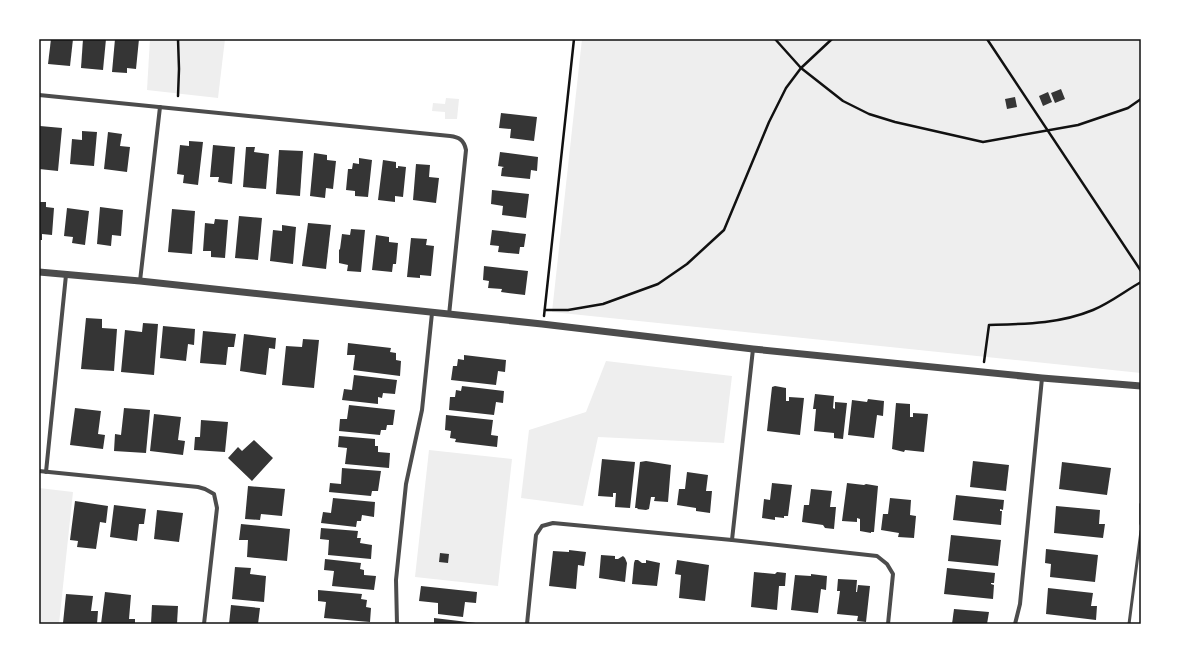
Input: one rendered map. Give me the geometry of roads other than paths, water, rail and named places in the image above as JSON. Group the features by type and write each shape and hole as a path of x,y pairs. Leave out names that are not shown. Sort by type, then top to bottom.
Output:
{"street":[{"path":"39,95 450,136 463,140 466,150 449,315"},
{"path":"140,281 160,107"},
{"path":"39,272 140,281 542,324 753,349 1042,378 1141,386"},
{"path":"46,472 66,275"},
{"path":"398,624 396,580 406,484 422,410 432,313"},
{"path":"732,540 753,349"},
{"path":"1015,624 1020,604 1042,378"},
{"path":"39,471 198,487 214,494 217,508 204,624"},
{"path":"527,624 536,535 542,526 553,523 732,540 877,556 887,564 893,574 888,624"}],"lane":[{"path":"1141,504 1141,524"},
{"path":"1129,624 1141,531"}]}
